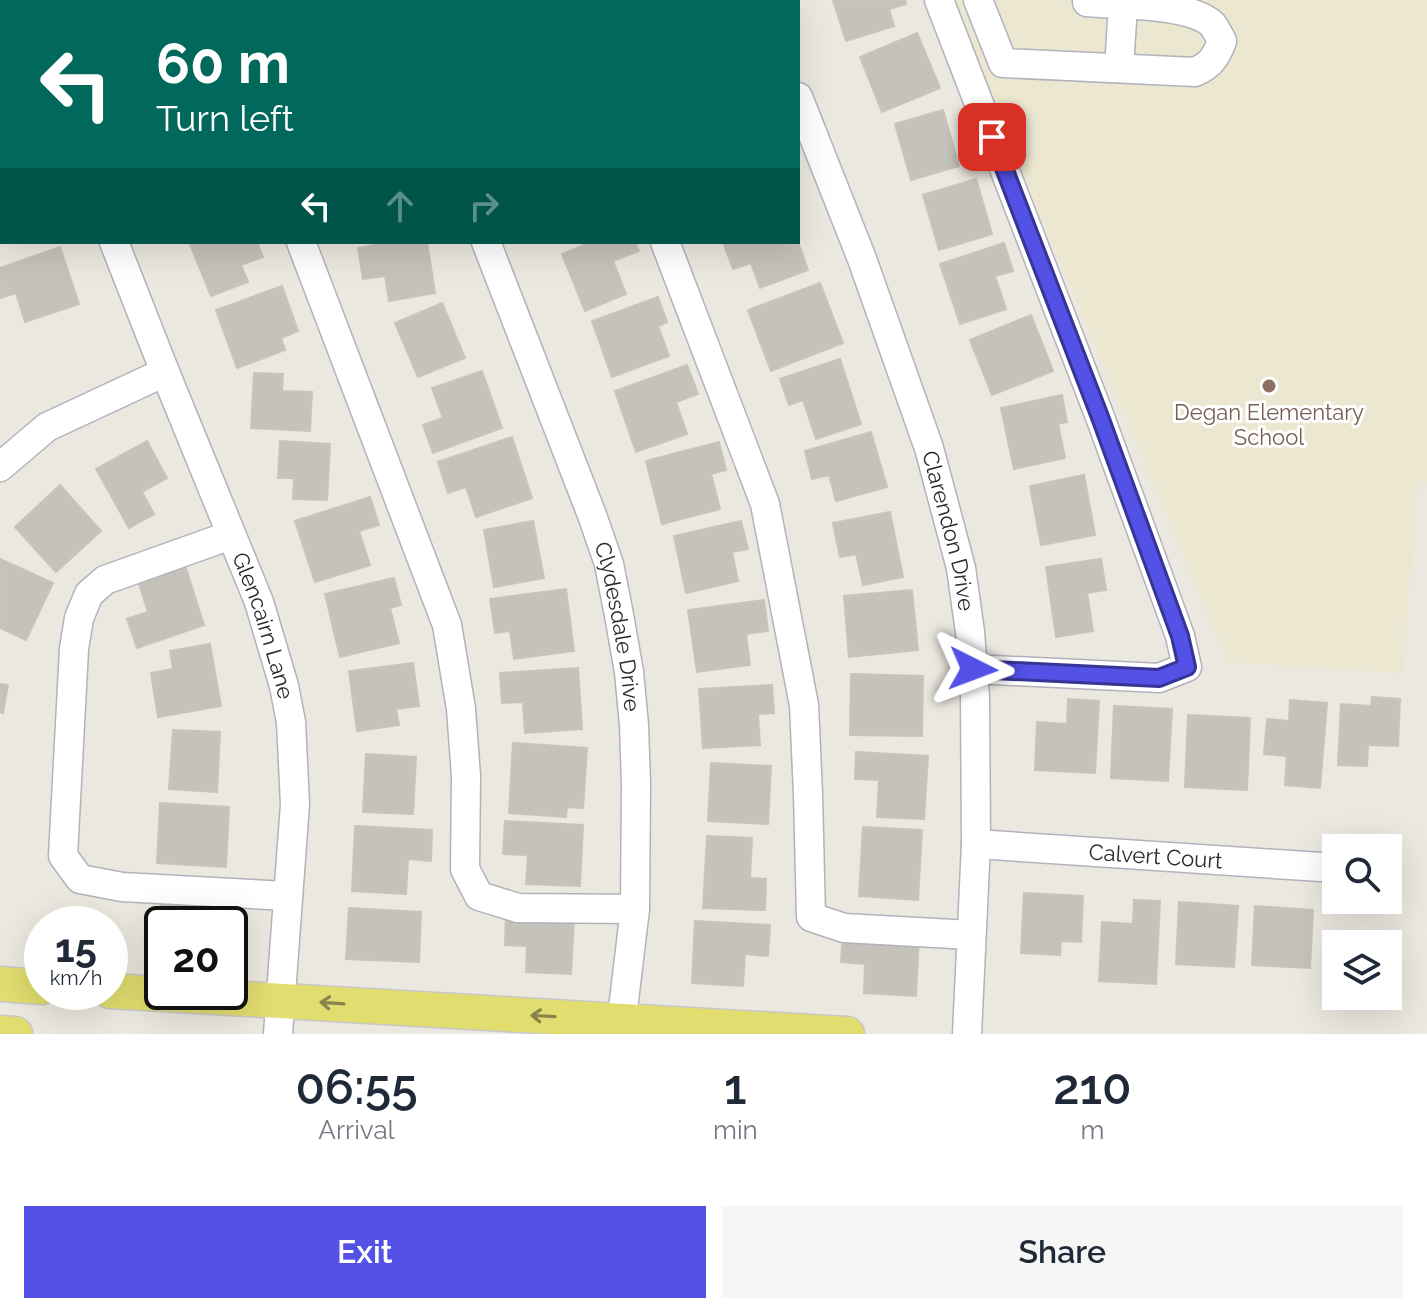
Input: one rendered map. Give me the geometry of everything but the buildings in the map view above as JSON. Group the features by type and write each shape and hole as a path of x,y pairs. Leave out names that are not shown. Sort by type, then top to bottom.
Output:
{"main road":[{"path":"0,984 24,986"},
{"path":"128,992 280,1000 621,1027 847,1034"},
{"path":"0,1033 15,1034"}],"street":[{"path":"939,0 1100,417 1180,636 1187,667 1159,678 973,669"},
{"path":"978,0 1003,63 1195,72 1208,66 1217,55 1222,41 1214,26 1200,17 1181,11 1087,0"},
{"path":"1119,68 1123,5"},
{"name":"Clarendon Drive","path":"800,102 862,259 929,448 961,568 975,697 976,844 967,1034"},
{"name":"Glencairn Lane","path":"115,244 259,602 284,686 291,722 295,804 278,1034"},
{"path":"302,244 447,625 461,709 466,776 465,869 479,896 518,908 635,909"},
{"name":"Clydesdale Drive","path":"487,244 609,564 629,672 634,725 635,909 621,1027"},
{"path":"666,244 765,504 804,705 811,917 844,928 971,935"},
{"path":"0,467 47,427 165,372"},
{"path":"231,535 105,580 89,594 79,618 74,649 63,856 80,879 122,887 288,896"},
{"name":"Calvert Court","path":"976,844 1322,867"}],"shaded area":[{"name":"Degan Elementary School","path":"949,0 1427,0 1427,484 1418,484 1403,674 1227,662"}],"place":[{"name":"Degan Elementary School","path":"1269,386"}],"route":[{"path":"973,669 1159,678 1187,667 1180,636 1100,417 992,137"}]}
